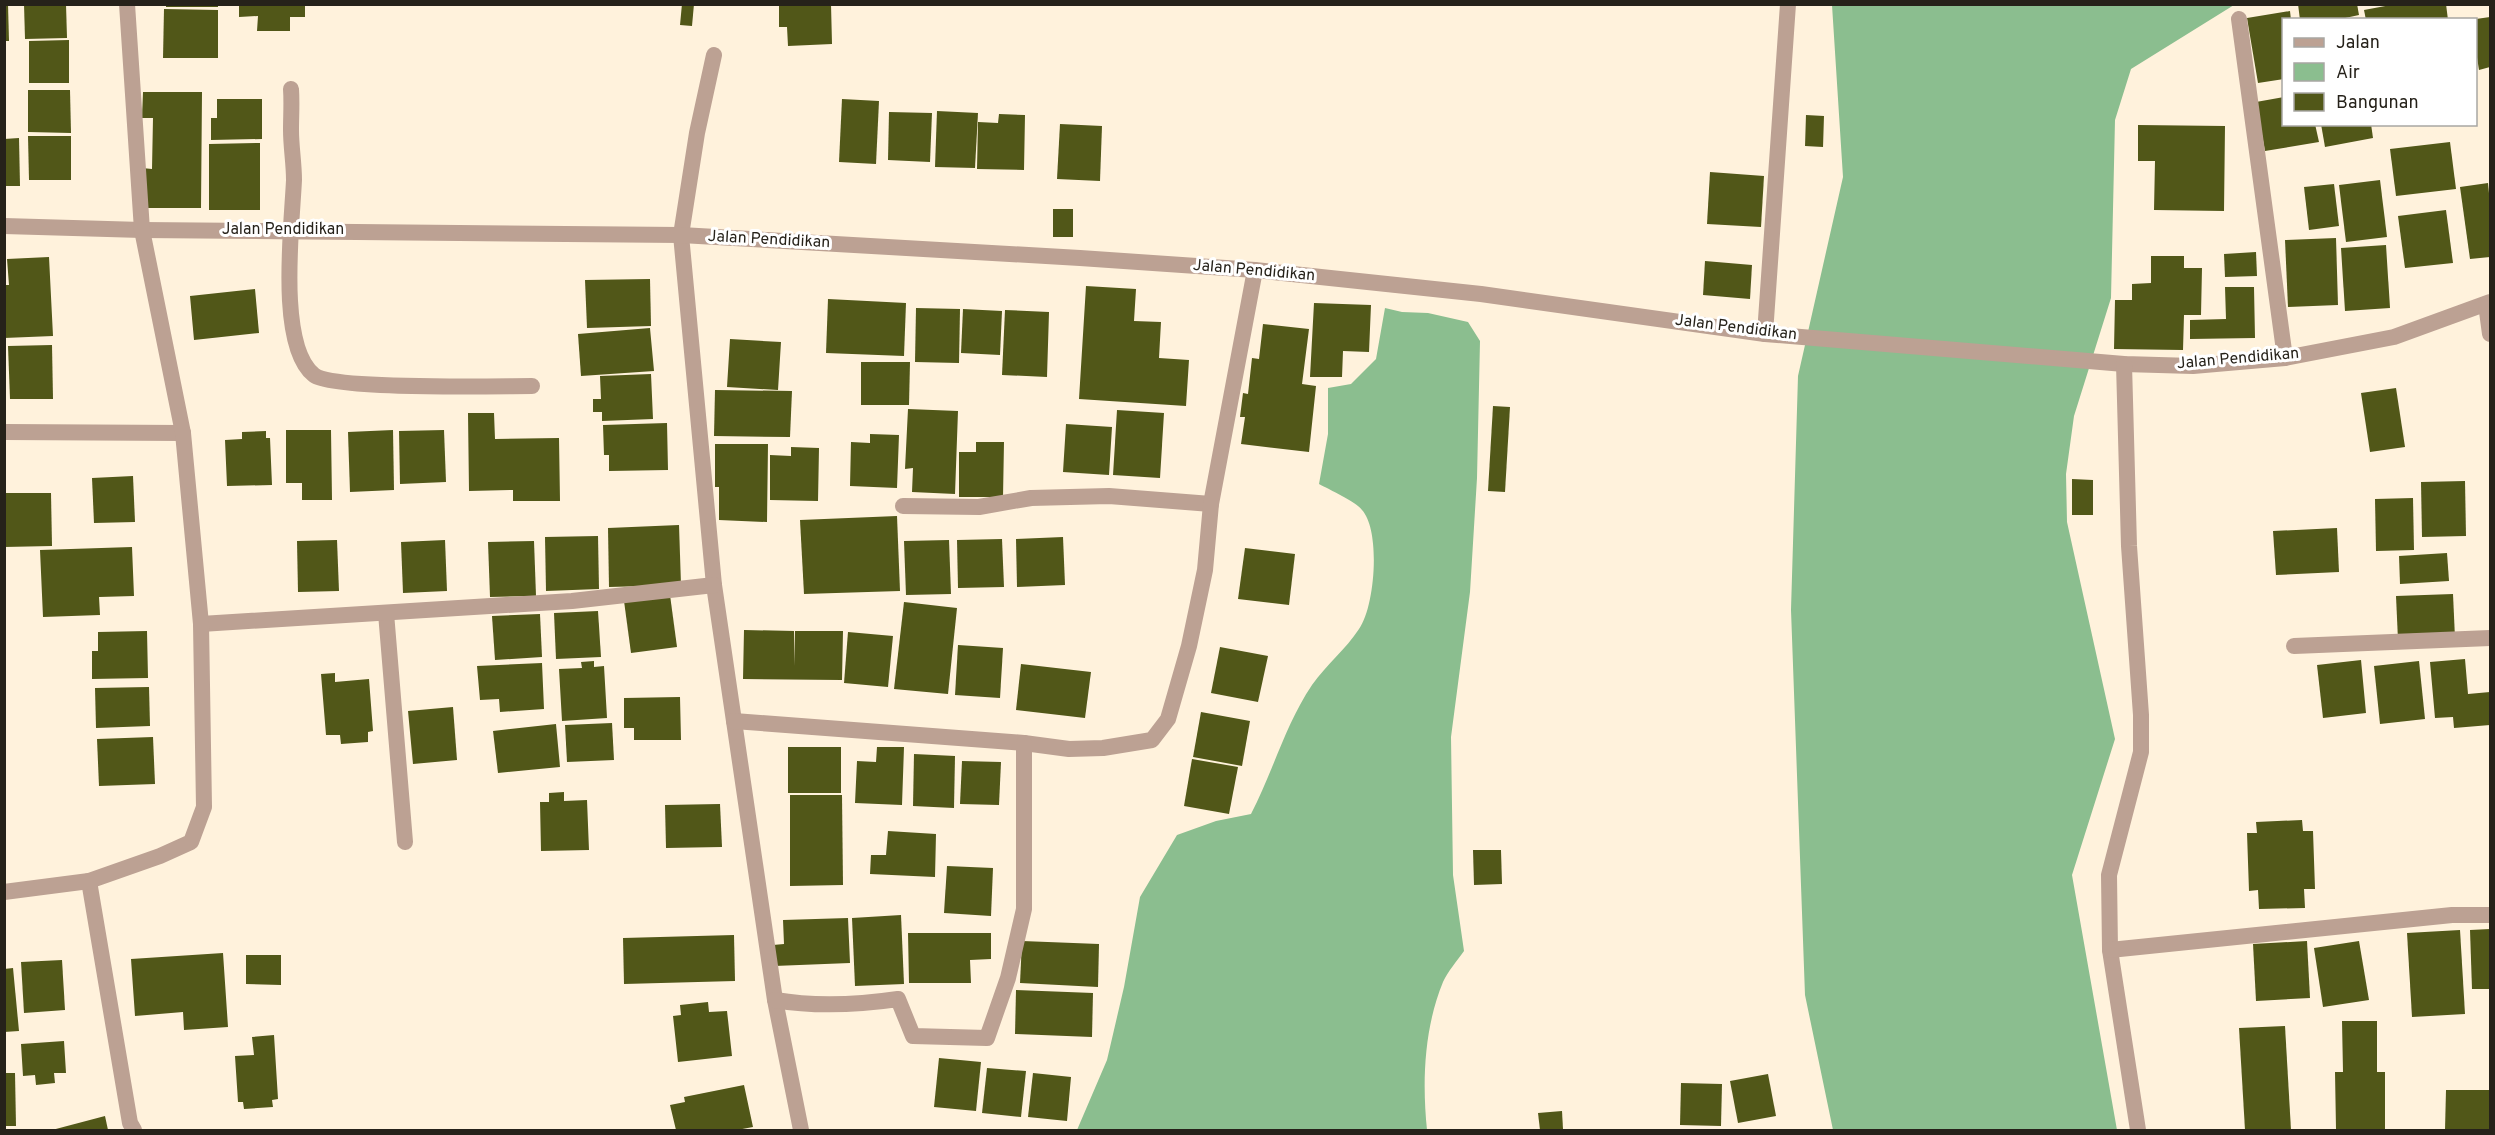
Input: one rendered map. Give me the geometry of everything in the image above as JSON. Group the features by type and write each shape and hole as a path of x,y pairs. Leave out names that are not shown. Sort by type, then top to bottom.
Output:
{"street":[{"path":"4,892 89,881 160,856 191,842 204,807 201,624 183,433 142,230 128,4"},
{"path":"1764,334 1788,4"},
{"path":"2239,19 2285,358"},
{"path":"714,55 697,133 681,235 714,585 775,1000 801,1131"},
{"path":"291,89 294,180 290,230 292,330 298,355 315,376 336,381 372,384 532,386"},
{"name":"Jalan Pendidikan","path":"4,226 142,230 681,235 1255,270 1480,294 1764,334 2120,363 2193,366 2285,358 2394,337 2488,303"},
{"path":"734,721 1024,743 1069,749 1103,748 1152,741 1168,719 1189,646 1205,570 1211,504 1255,270"},
{"path":"2488,303 2490,334"},
{"path":"2120,363 2129,546 2142,715 2141,752 2109,875 2110,950 2138,1131"},
{"path":"4,432 183,433"},
{"path":"903,506 980,507 1031,498 1109,496 1211,504"},
{"path":"201,624 572,602 714,585"},
{"path":"386,612 405,842"},
{"path":"2294,646 2490,638"},
{"path":"775,1000 805,1005 867,1004 898,999 913,1036 987,1038 1008,978 1024,909 1024,743"},
{"path":"89,881 130,1123 134,1131"},
{"path":"2110,950 2452,915 2490,915"}],"water":[{"path":"1832,5 2234,5 2131,69 2115,120 2111,298 2074,416 2066,474 2067,522 2115,739 2072,875 2117,1130 1833,1130 1805,995 1791,610 1798,376 1843,177"},
{"path":"1385,308 1402,312 1428,313 1468,322 1480,341 1477,478 1470,592 1451,737 1453,875 1464,951 1443,982 1428,1036 1425,1074 1427,1130 1077,1130 1107,1060 1124,987 1140,897 1177,835 1216,821 1251,814 1303,700 1312,685 1354,636 1365,618 1374,569 1372,534 1368,520 1354,503 1319,484 1328,434 1328,388 1351,384 1376,359"}],"building":[{"path":"4,4 8,4 9,41 4,41"},
{"path":"24,4 66,4 67,38 25,39"},
{"path":"166,4 218,4 218,7 166,7"},
{"path":"239,4 305,4 305,17 290,17 290,31 257,31 258,16 239,17"},
{"path":"682,4 694,4 692,26 680,25"},
{"path":"779,4 831,4 832,44 788,46 787,27 779,27"},
{"path":"2298,4 2357,4 2359,15 2345,18 2300,18"},
{"path":"2396,4 2446,4 2448,18 2366,18 2364,10"},
{"path":"164,9 218,10 218,58 163,58"},
{"path":"2290,11 2291,18 2282,18 2282,79 2258,83 2247,18"},
{"path":"2490,17 2490,67 2479,70 2477,57 2477,19"},
{"path":"69,40 69,83 29,83 29,41"},
{"path":"28,90 70,90 71,133 28,132"},
{"path":"143,92 202,92 201,208 142,208 142,168 152,169 153,118 142,118"},
{"path":"2282,97 2282,126 2315,126 2319,142 2265,151 2256,102"},
{"path":"217,99 262,99 262,139 211,140 211,118 217,118"},
{"path":"842,99 879,101 876,164 839,162"},
{"path":"937,111 978,113 975,168 935,167"},
{"path":"889,112 932,113 930,162 888,160"},
{"path":"999,114 1025,115 1024,170 977,169 978,122 998,123"},
{"path":"1806,115 1824,116 1823,147 1805,146"},
{"path":"1060,124 1102,126 1100,181 1057,179"},
{"path":"2138,125 2225,126 2224,211 2154,210 2155,161 2138,161"},
{"path":"2321,126 2371,126 2373,138 2325,147"},
{"path":"28,136 71,136 71,180 29,180"},
{"path":"19,138 20,186 4,186 4,139"},
{"path":"2450,142 2456,189 2396,196 2390,149"},
{"path":"260,143 260,210 209,210 209,144"},
{"path":"1710,172 1764,176 1761,227 1707,224"},
{"path":"2380,180 2387,237 2346,242 2339,185"},
{"path":"2488,183 2490,257 2470,259 2460,187"},
{"path":"2334,184 2339,226 2309,230 2304,187"},
{"path":"1053,209 1073,209 1073,237 1053,237"},
{"path":"2446,210 2453,263 2405,268 2398,216"},
{"path":"2336,238 2338,305 2288,307 2285,240"},
{"path":"2386,245 2390,308 2345,311 2341,248"},
{"path":"2256,252 2257,276 2225,277 2224,254"},
{"path":"2151,256 2184,256 2184,268 2202,268 2201,315 2184,315 2183,350 2114,349 2115,300 2132,300 2132,284 2151,283"},
{"path":"49,257 53,336 4,338 4,285 9,285 7,259"},
{"path":"1705,261 1752,265 1750,299 1703,295"},
{"path":"650,279 651,326 587,328 585,280"},
{"path":"1086,286 1136,289 1134,321 1161,322 1159,358 1189,360 1186,406 1079,399"},
{"path":"2225,287 2254,287 2255,338 2190,339 2190,320 2226,319"},
{"path":"255,289 259,333 194,340 190,296"},
{"path":"828,299 906,303 904,356 826,353"},
{"path":"1314,303 1371,305 1369,352 1343,351 1342,377 1310,377"},
{"path":"916,308 960,309 959,363 915,362"},
{"path":"963,309 1002,311 1000,355 961,353"},
{"path":"1005,310 1049,312 1047,377 1002,375"},
{"path":"1263,324 1309,329 1302,384 1316,386 1309,452 1241,444 1245,417 1240,417 1243,393 1248,394 1252,358 1259,359"},
{"path":"650,328 654,371 581,376 578,334"},
{"path":"730,339 781,342 778,390 727,387"},
{"path":"52,345 53,399 10,399 8,346"},
{"path":"861,362 910,362 909,405 861,405"},
{"path":"651,374 653,419 602,421 602,412 593,412 593,399 601,399 600,376"},
{"path":"2396,388 2405,447 2370,452 2361,393"},
{"path":"715,390 792,391 790,437 714,436"},
{"path":"1493,406 1510,407 1505,492 1488,491"},
{"path":"908,409 958,411 955,494 912,492 913,468 905,469"},
{"path":"1117,410 1164,413 1160,478 1113,475"},
{"path":"468,413 494,413 495,439 559,438 560,501 513,501 513,490 469,491"},
{"path":"667,423 668,470 609,471 609,455 604,455 603,425"},
{"path":"1066,424 1112,427 1109,475 1063,472"},
{"path":"286,430 331,430 332,500 302,500 302,483 286,483"},
{"path":"393,430 394,490 350,492 348,432"},
{"path":"444,430 446,482 400,484 399,431"},
{"path":"266,431 266,438 270,438 272,485 227,486 225,440 242,439 242,432"},
{"path":"870,434 899,435 897,488 850,486 851,442 870,443"},
{"path":"976,442 1004,442 1003,497 959,497 959,452 976,452"},
{"path":"715,444 768,444 767,522 719,520 719,487 715,487"},
{"path":"791,447 819,448 818,501 770,500 770,455 791,456"},
{"path":"133,476 135,522 94,523 92,478"},
{"path":"2072,479 2093,480 2093,515 2072,515"},
{"path":"2465,481 2466,536 2422,537 2421,482"},
{"path":"4,493 51,493 52,546 4,547"},
{"path":"2413,498 2414,550 2376,551 2375,499"},
{"path":"897,516 900,591 804,594 800,520"},
{"path":"679,525 681,585 609,587 608,528"},
{"path":"2337,528 2339,572 2276,575 2273,531"},
{"path":"598,536 599,589 546,591 545,537"},
{"path":"1063,537 1065,585 1017,587 1016,539"},
{"path":"1002,539 1004,587 958,588 957,540"},
{"path":"337,540 339,591 298,592 297,541"},
{"path":"445,540 447,591 403,593 401,542"},
{"path":"949,540 951,594 906,595 904,541"},
{"path":"534,541 536,596 490,597 488,542"},
{"path":"132,547 134,596 99,597 100,615 43,617 40,550"},
{"path":"1245,548 1295,554 1289,605 1238,599"},
{"path":"2447,553 2449,581 2400,584 2399,556"},
{"path":"2453,594 2455,638 2398,640 2396,596"},
{"path":"670,595 677,647 631,653 624,601"},
{"path":"904,602 957,608 948,694 894,689"},
{"path":"598,611 601,657 556,659 554,613"},
{"path":"540,614 542,657 495,660 492,616"},
{"path":"744,630 794,631 794,666 795,631 843,631 842,680 743,679"},
{"path":"147,631 148,678 92,679 92,651 98,651 98,632"},
{"path":"848,632 893,636 888,687 844,683"},
{"path":"958,645 1003,648 1000,698 955,695"},
{"path":"1220,647 1268,656 1258,702 1211,693"},
{"path":"2465,659 2468,694 2490,692 2490,725 2454,728 2453,717 2435,718 2430,662"},
{"path":"2361,660 2366,713 2323,718 2317,665"},
{"path":"594,661 594,667 604,666 607,718 562,721 559,669 582,668 581,662"},
{"path":"2419,661 2425,719 2380,724 2374,666"},
{"path":"542,663 544,709 500,712 499,699 480,700 477,666"},
{"path":"1021,664 1091,672 1085,718 1016,710"},
{"path":"335,673 335,682 369,679 373,731 368,732 368,742 341,744 340,735 326,735 321,674"},
{"path":"149,687 150,726 96,728 95,688"},
{"path":"680,697 681,740 634,740 634,728 624,728 624,698"},
{"path":"453,707 457,760 413,764 408,711"},
{"path":"1201,712 1250,721 1242,766 1193,757"},
{"path":"612,723 614,760 567,762 565,725"},
{"path":"556,724 560,767 498,773 493,731"},
{"path":"153,737 155,784 99,786 97,739"},
{"path":"788,747 841,747 841,793 788,793"},
{"path":"877,747 904,747 902,805 855,803 857,761 876,762"},
{"path":"914,754 955,756 954,808 913,806"},
{"path":"1192,759 1238,767 1229,814 1184,806"},
{"path":"962,761 1001,762 999,805 960,804"},
{"path":"564,792 564,801 587,800 589,850 541,851 540,802 549,802 549,793"},
{"path":"790,795 842,795 843,885 790,886"},
{"path":"720,804 722,847 666,848 665,805"},
{"path":"2302,820 2303,831 2313,831 2315,889 2304,889 2305,908 2259,909 2258,890 2249,891 2247,833 2257,833 2256,822"},
{"path":"888,831 936,834 935,877 870,874 871,855 886,855"},
{"path":"1473,850 1501,850 1502,884 1474,885"},
{"path":"947,866 993,868 991,916 944,913"},
{"path":"901,915 904,984 855,986 852,918"},
{"path":"848,918 850,963 774,966 773,945 784,944 783,920"},
{"path":"2490,929 2490,989 2472,989 2470,930"},
{"path":"2460,930 2465,1014 2412,1017 2407,933"},
{"path":"908,933 991,933 991,959 970,960 971,983 909,983"},
{"path":"734,935 735,981 624,984 623,938"},
{"path":"1022,941 1099,944 1098,987 1020,983"},
{"path":"2307,941 2310,998 2256,1001 2253,944"},
{"path":"2359,941 2369,1000 2323,1007 2314,948"},
{"path":"223,953 228,1027 184,1030 183,1012 135,1016 131,959"},
{"path":"246,955 281,955 281,985 246,984"},
{"path":"62,960 65,1010 24,1013 21,962"},
{"path":"13,968 19,1031 4,1032 4,969"},
{"path":"1016,990 1093,993 1092,1037 1015,1034"},
{"path":"708,1002 709,1012 727,1011 732,1056 678,1062 673,1016 681,1015 680,1005"},
{"path":"2342,1021 2377,1021 2377,1072 2385,1072 2385,1129 2336,1129 2335,1072 2343,1072"},
{"path":"2285,1026 2291,1130 2245,1130 2239,1028"},
{"path":"274,1035 278,1099 272,1100 273,1107 244,1109 243,1102 238,1102 235,1056 254,1055 252,1037"},
{"path":"64,1041 66,1073 54,1073 55,1083 36,1085 35,1075 23,1076 21,1044"},
{"path":"939,1058 981,1062 976,1111 934,1107"},
{"path":"987,1068 1026,1071 1021,1117 982,1113"},
{"path":"4,1073 15,1073 16,1126 4,1126"},
{"path":"1033,1073 1071,1077 1067,1121 1028,1117"},
{"path":"1768,1074 1776,1116 1738,1123 1730,1081"},
{"path":"1681,1083 1722,1084 1721,1126 1680,1125"},
{"path":"744,1085 753,1127 737,1130 676,1130 670,1105 685,1102 684,1097"},
{"path":"2446,1090 2490,1090 2490,1130 2445,1130"},
{"path":"1562,1111 1563,1129 1540,1130 1538,1113"},
{"path":"105,1116 108,1130 52,1130"}]}
